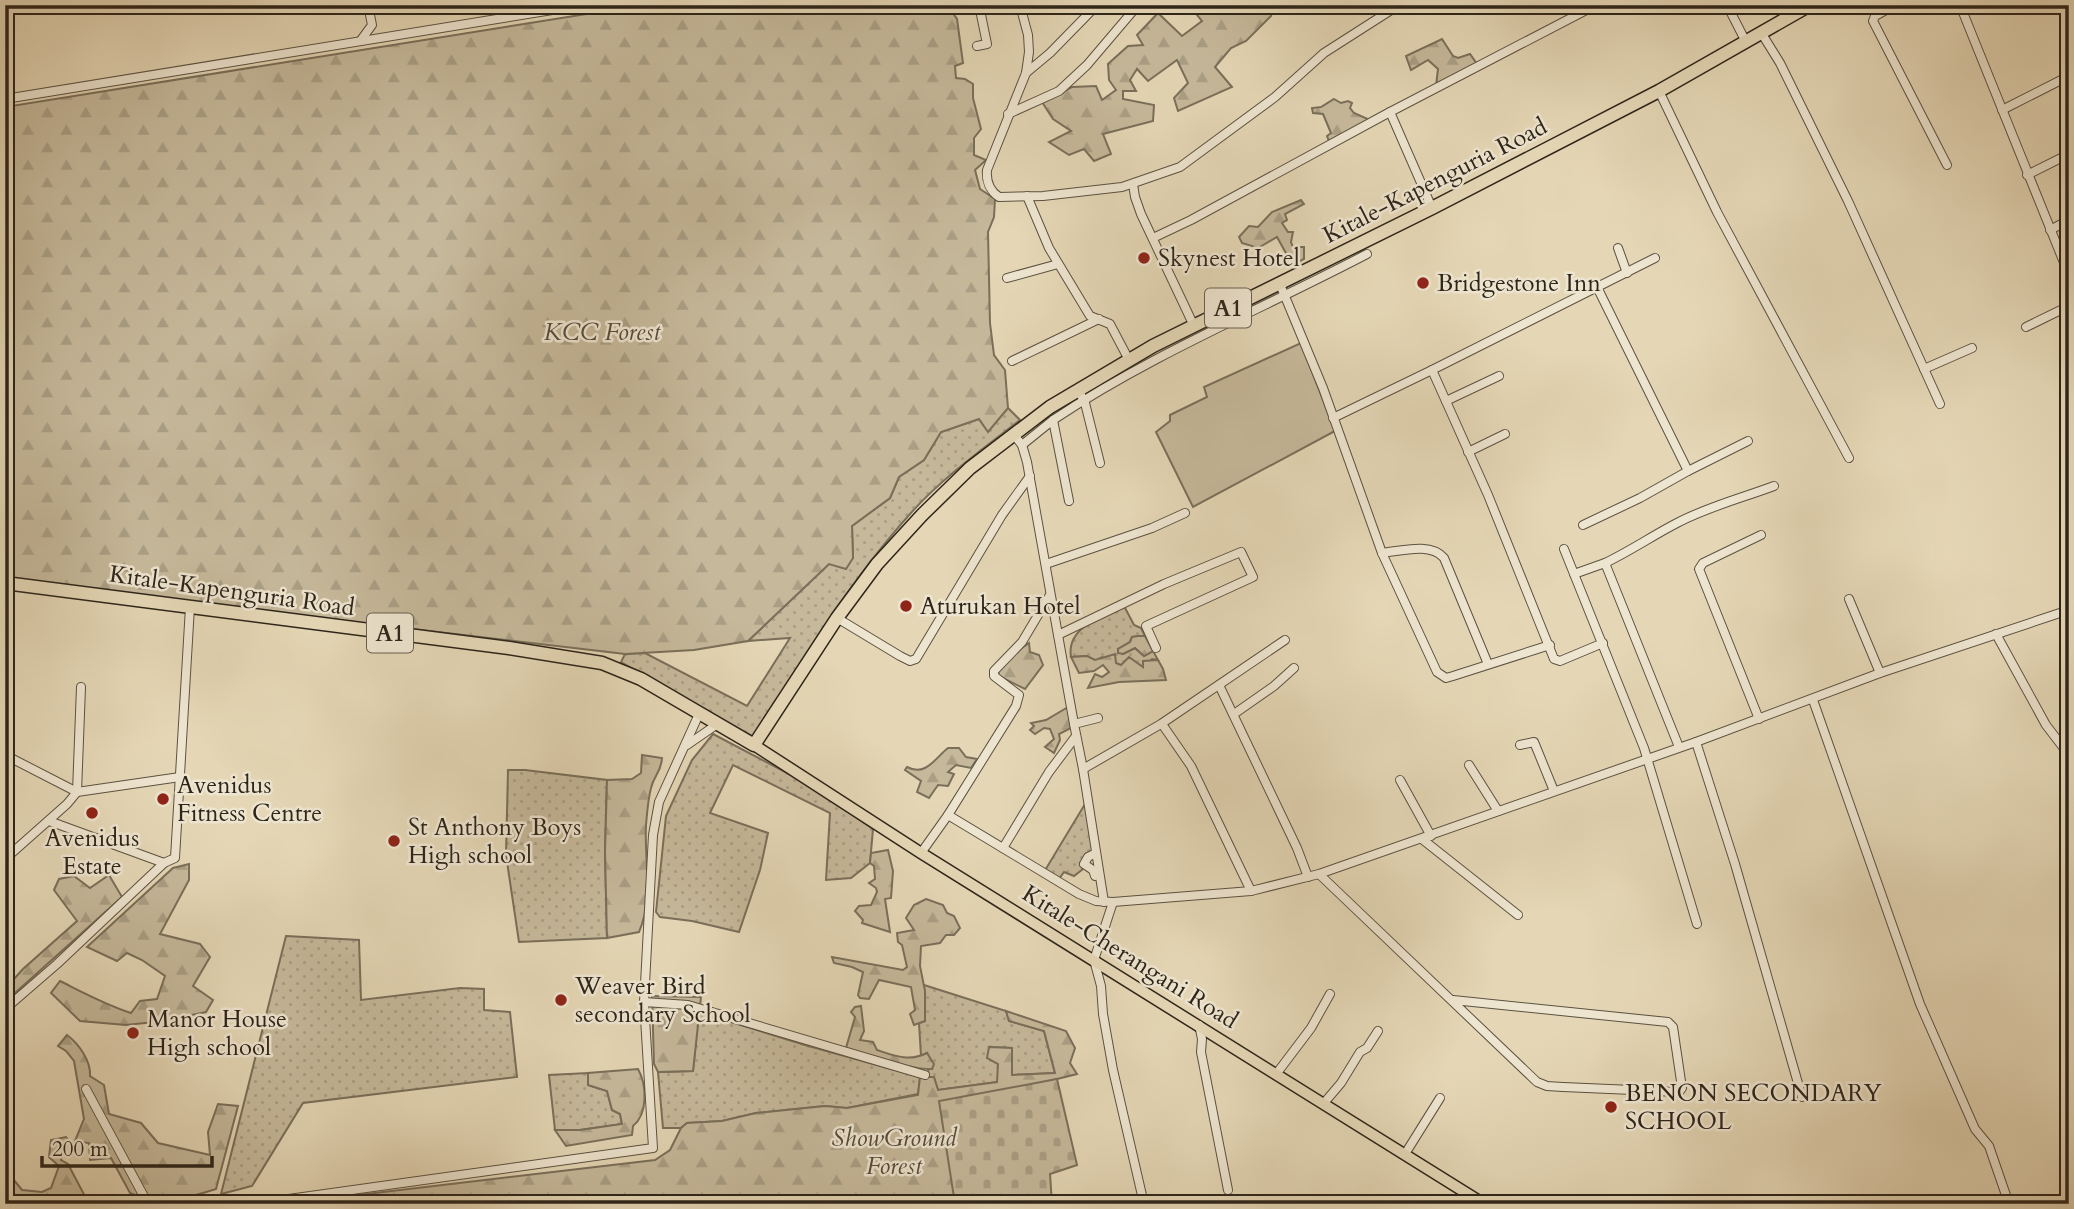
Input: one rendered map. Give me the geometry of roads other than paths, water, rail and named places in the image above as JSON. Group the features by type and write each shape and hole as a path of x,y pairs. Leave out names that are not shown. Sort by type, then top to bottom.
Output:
{"highway":[{"name":"Kitale-Kapenguria Road","path":"5,583 509,648 602,663 641,679 754,745 837,618 877,564 970,468 1018,440 1050,407 1081,395 1129,360 1194,326 1659,91 1810,5"}],"main road":[{"name":"Kitale-Cherangani Road","path":"754,745 920,853 1484,1204"}],"street":[{"path":"361,40 372,25 368,5"},
{"path":"5,99 583,5"},
{"path":"977,46 987,44 979,5"},
{"path":"1020,5 1028,35 1026,73 992,154 986,177 993,194 999,197 1088,192 1133,184 1180,167 1275,97 1324,53 1399,5"},
{"path":"1026,73 1050,53 1097,5"},
{"path":"1008,114 1059,91 1087,65 1138,5"},
{"path":"1153,238 1596,5"},
{"path":"1727,5 1746,42"},
{"path":"1895,5 1875,16 1873,21 1947,165"},
{"path":"1960,5 2069,275"},
{"path":"1762,34 1780,64 1848,201 1940,404"},
{"path":"2002,110 2069,76"},
{"path":"1659,91 1717,212 1849,458"},
{"path":"1390,112 1432,208"},
{"path":"2027,175 2069,154"},
{"path":"1133,184 1135,197 1194,326"},
{"path":"1027,196 1058,264 1090,316 1106,321 1114,329 1129,360"},
{"path":"2050,230 2069,220"},
{"path":"1618,248 1627,273"},
{"path":"1144,1204 1113,1070 1101,986 1094,960 1108,902 1096,853 1030,475 1018,440 1054,420 1081,395 1367,254"},
{"path":"1333,418 1655,258"},
{"path":"1007,278 1058,264"},
{"path":"1279,282 1333,418 1382,553 1437,672 1441,677 1453,676 1550,645"},
{"path":"1597,287 1688,471"},
{"path":"2026,327 2069,306"},
{"path":"1012,361 1099,319"},
{"path":"1924,369 1972,348"},
{"path":"1432,370 1554,659 1560,661 1603,643"},
{"path":"1446,401 1499,376"},
{"path":"1081,395 1100,463"},
{"path":"1054,420 1069,502"},
{"path":"1468,452 1505,434"},
{"path":"1583,525 1748,441"},
{"path":"837,618 900,656 910,661 916,659 1002,515 1030,475"},
{"path":"1574,574 1641,546 1678,522 1700,512 1774,486"},
{"path":"1046,564 1152,528 1185,513"},
{"path":"1759,719 1699,569 1703,563 1761,535"},
{"path":"1382,553 1419,549 1440,553 1488,664"},
{"path":"1564,549 1644,748 1697,924"},
{"path":"1058,635 1164,584 1241,552 1253,577 1146,626 1156,648"},
{"path":"1605,563 1679,747"},
{"path":"920,853 948,816 1018,701 1018,694 993,676 1022,642 1051,595"},
{"path":"1849,599 1880,673"},
{"path":"5,1009 164,863 175,858 190,607"},
{"path":"948,816 1079,894 1108,902 1251,891 1320,874 1426,838 1813,700 1880,673 2069,610"},
{"path":"1996,634 2046,725 2069,755"},
{"path":"1083,769 1163,724 1285,640"},
{"path":"1234,714 1274,686 1294,668"},
{"path":"1219,685 1297,848 1308,877"},
{"path":"5,859 49,821 77,792 81,687"},
{"path":"1813,700 1920,1004 1975,1129 1989,1146 2009,1204"},
{"path":"252,1204 653,1148 644,1002 653,835 659,802 699,714"},
{"path":"1074,724 1098,718"},
{"path":"1163,724 1192,766 1251,891"},
{"path":"685,747 716,725"},
{"path":"1003,848 1049,772 1076,736"},
{"path":"1520,746 1534,742 1554,791"},
{"path":"1696,742 1802,1097"},
{"path":"5,755 77,792 180,777"},
{"path":"1469,765 1498,811"},
{"path":"1401,780 1426,838 1518,915"},
{"path":"49,821 164,863"},
{"path":"1095,876 1093,870 1084,864 1088,857 1096,853"},
{"path":"1320,874 1453,1000 1542,1084 1679,1092 1682,1088 1673,1027 1668,1023 1453,1000"},
{"path":"1277,1073 1311,1028 1330,994"},
{"path":"644,1002 688,1005 925,1075"},
{"path":"1199,1025 1201,1052 1228,1190"},
{"path":"1324,1103 1378,1031"},
{"path":"86,1089 148,1204"},
{"path":"1405,1154 1440,1098"}],"place":[{"name":"Skynest Hotel","path":"1144,258"},
{"name":"Bridgestone Inn","path":"1423,283"},
{"name":"Aturukan Hotel","path":"906,606"},
{"name":"Avenidus Fitness Centre","path":"163,799"},
{"name":"Avenidus Estate","path":"92,813"},
{"name":"St Anthony Boys High school","path":"394,841"},
{"name":"Weaver Bird secondary School","path":"561,1000"},
{"name":"Manor House High school","path":"133,1033"},
{"name":"BENON SECONDARY SCHOOL","path":"1611,1107"}],"park label":[{"name":"KCC Forest","path":"602,332"},
{"name":"ShowGround Forest","path":"894,1152"}]}
